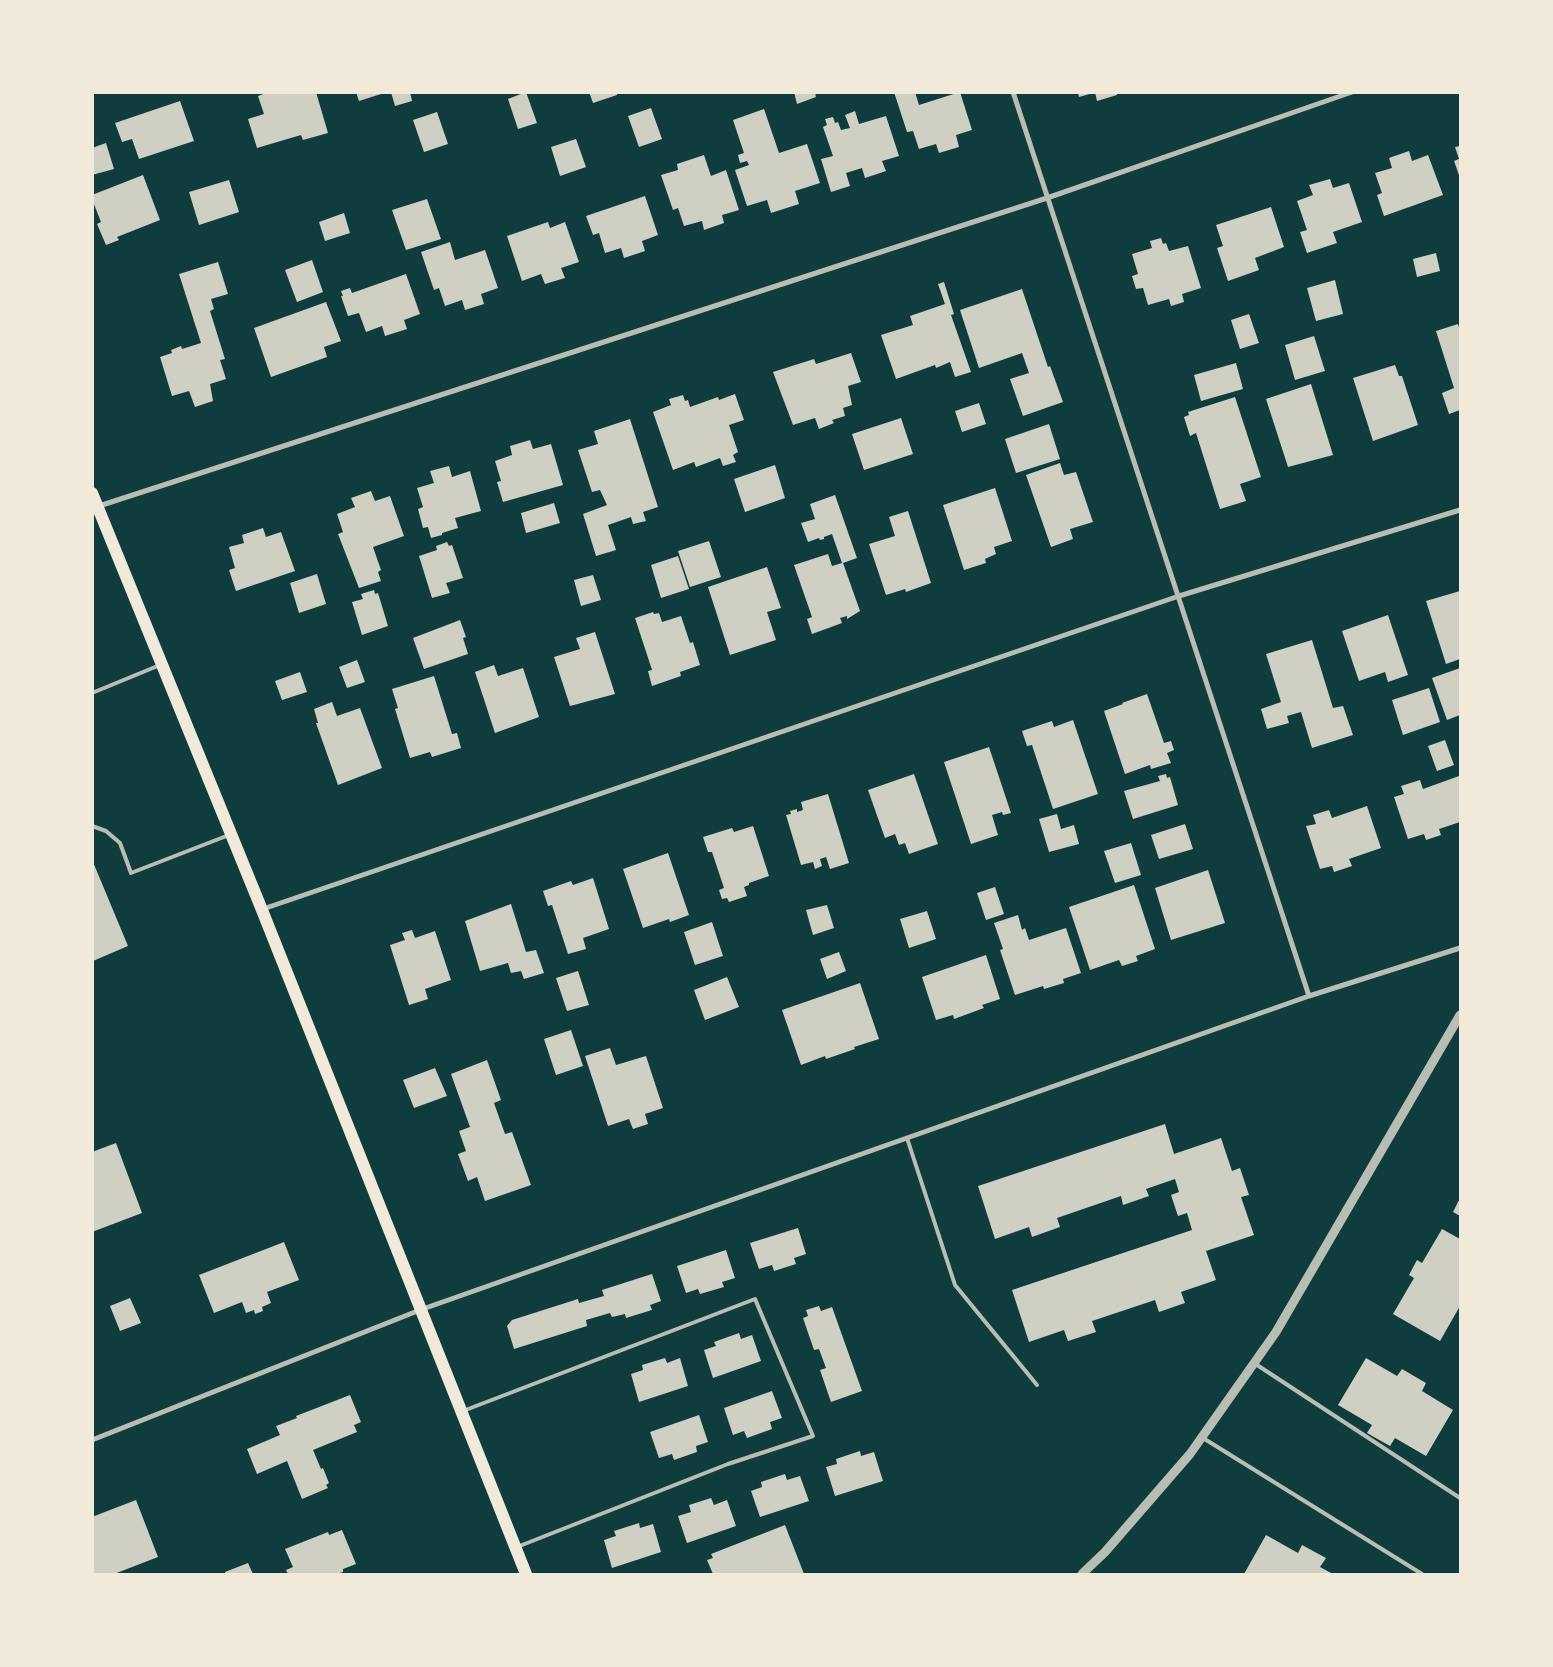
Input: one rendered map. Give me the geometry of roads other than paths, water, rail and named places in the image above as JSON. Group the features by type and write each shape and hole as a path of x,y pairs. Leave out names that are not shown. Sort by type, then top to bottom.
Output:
{"main road":[{"path":"92,492 95,507 232,834 526,1574"}],"street":[{"path":"1013,92 1309,996"},
{"path":"95,507 1047,198 1352,92"},
{"path":"262,910 1179,596 1460,510"},
{"path":"92,1440 420,1310 1309,996 1460,948"},
{"path":"1082,1574 1105,1552 1190,1454 1276,1332 1460,1015"}],"lane":[{"path":"92,693 162,664"},
{"path":"92,826 106,831 120,843 131,873 232,834"},
{"path":"907,1138 955,1285 1037,1385"},
{"path":"461,1412 755,1298 813,1436 728,1464 515,1548"},
{"path":"1254,1363 1460,1498"},
{"path":"1202,1438 1422,1574"}]}
